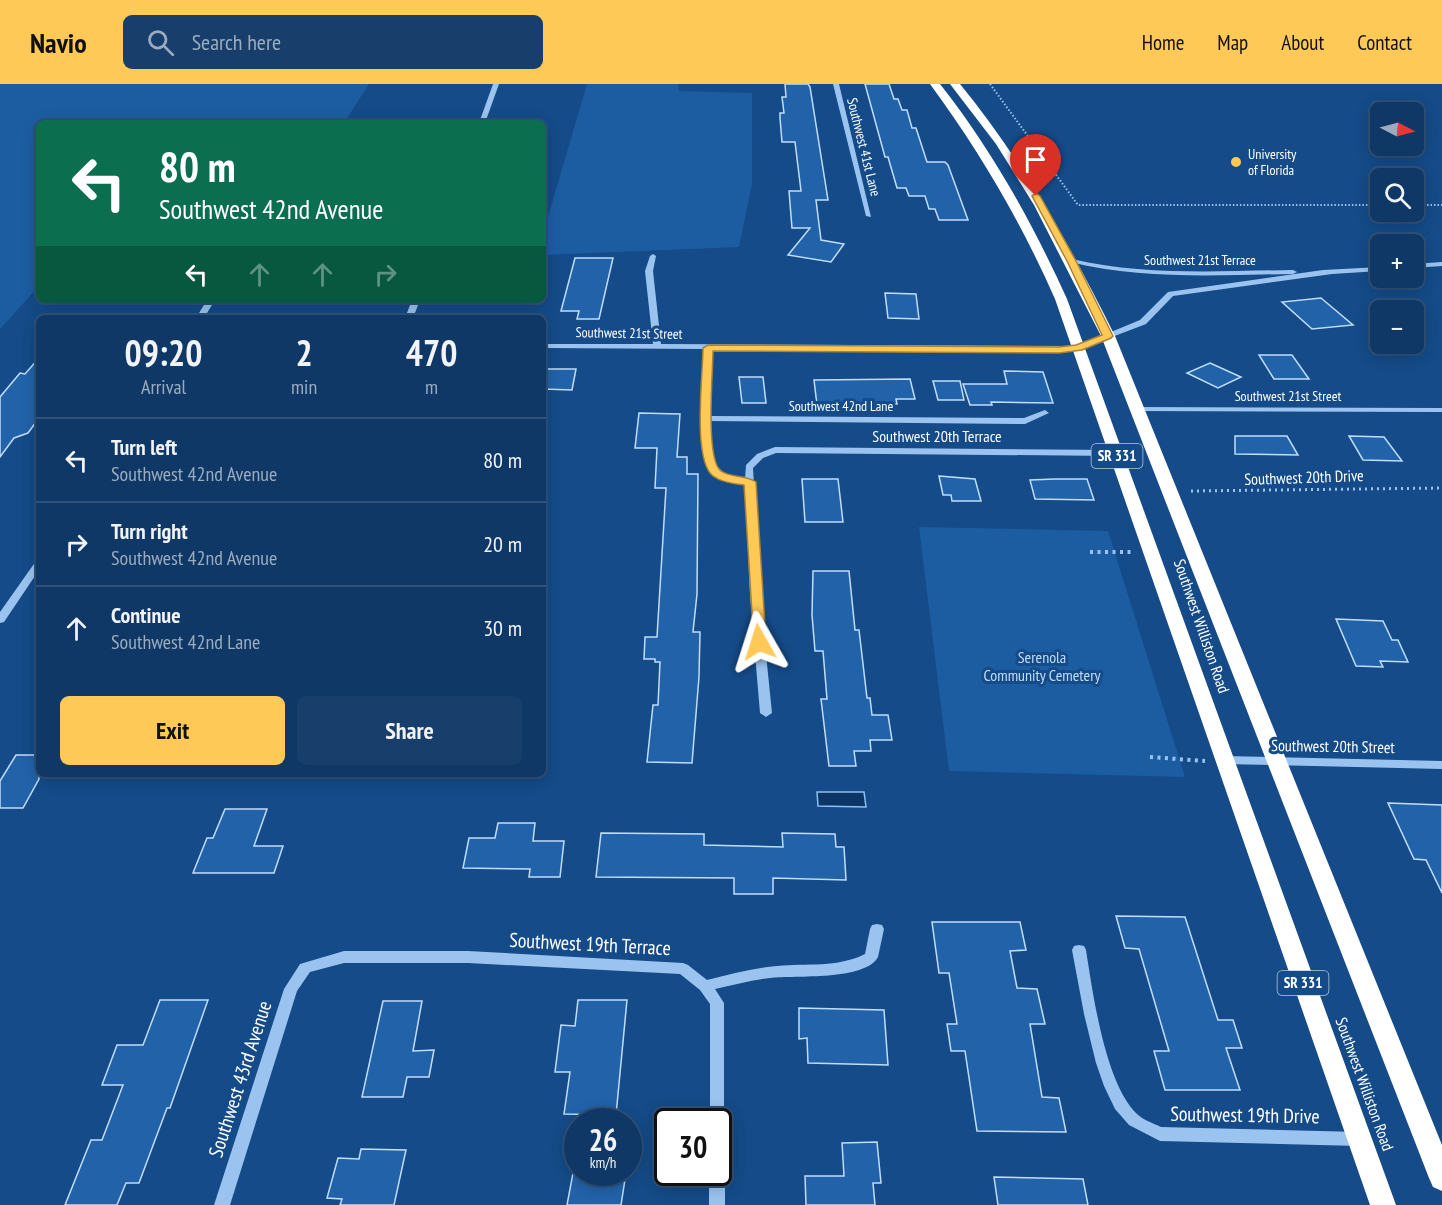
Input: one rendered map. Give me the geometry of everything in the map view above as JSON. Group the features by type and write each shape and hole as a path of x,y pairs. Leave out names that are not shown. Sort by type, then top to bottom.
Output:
{"highway":[{"name":"Southwest Williston Road","path":"935,84 987,157 1013,200 1047,266 1383,1205"},
{"name":"Southwest Williston Road","path":"955,84 1010,156 1072,261 1108,336 1134,409 1275,762 1440,1167"}],"street":[{"path":"483,120 496,84"},
{"name":"Southwest 41st Lane","path":"836,84 869,216"},
{"path":"654,256 649,271 657,347"},
{"name":"Southwest 21st Terrace","path":"1072,261 1097,268 1132,273 1330,272 1370,270"},
{"path":"1424,265 1442,264"},
{"name":"Southwest 21st Terrace","path":"1108,336 1143,322 1171,294 1330,272"},
{"name":"Southwest 21st Street","path":"546,345 708,348 1078,348 1108,336"},
{"path":"708,348 706,418 709,463 717,473 733,480 750,482 755,595 766,713"},
{"name":"Southwest 21st Street","path":"1134,409 1442,410"},
{"name":"Southwest 42nd Lane","path":"706,418 1025,421 1045,413"},
{"name":"Southwest 20th Terrace","path":"750,482 749,467 760,456 775,450 1115,453"},
{"path":"0,620 36,567"},
{"name":"Southwest 20th Street","path":"1224,760 1442,765"},
{"path":"717,1108 717,1003 705,986 747,975 789,970 822,973 852,968 871,957 877,930"},
{"name":"Southwest 19th Drive","path":"1079,950 1086,995 1111,1087 1132,1120 1160,1134 1360,1139"},
{"name":"Southwest 19th Terrace","path":"304,968 344,957 468,957 683,969 705,986"},
{"name":"Southwest 43rd Avenue","path":"222,1205 291,989 304,968"},
{"path":"717,1186 717,1205"}],"path":[{"path":"990,84 1078,205 1370,205"},
{"path":"1424,205 1442,205"},
{"name":"Southwest 20th Drive","path":"1167,490 1442,488"},
{"path":"1090,552 1150,552"},
{"path":"1150,757 1224,760"}],"green space":[{"path":"0,84 369,84 346,120 36,120 36,289 0,329"},
{"path":"587,84 678,84 679,91 752,93 752,184 739,247 546,255 546,224"},
{"name":"Serenola Community Cemetery","path":"919,527 1108,531 1185,777 949,771"}],"shaded area":[{"path":"817,792 864,792 866,807 818,806"}],"building":[{"path":"785,84 808,84 810,87 828,200 816,200 821,240 844,244 831,262 788,255 810,228 792,228 789,191 801,191 795,142 782,142 780,113 784,113 782,97 786,97"},
{"path":"865,84 889,84 894,99 898,99 902,110 907,110 912,128 916,128 927,162 945,162 948,165 968,220 939,220 935,209 929,209 925,196 909,196 906,188 897,188 888,157 885,157"},
{"path":"575,258 613,258 599,319 577,319 579,311 561,311"},
{"path":"885,293 916,294 919,319 888,318"},
{"path":"1321,298 1353,325 1312,329 1282,302"},
{"path":"1259,355 1292,355 1309,379 1274,379"},
{"path":"36,361 36,422 28,433 14,438 0,457 0,397 20,373 25,374"},
{"path":"1210,363 1241,377 1218,388 1187,373"},
{"path":"546,369 576,369 572,390 546,389"},
{"path":"1004,371 1043,372 1053,403 991,402 992,405 970,405 963,384 1007,384"},
{"path":"739,377 763,377 766,403 742,403"},
{"path":"910,379 915,399 896,399 897,404 817,405 814,380"},
{"path":"933,381 960,381 964,400 938,400"},
{"path":"639,413 680,414 677,457 687,457 687,474 698,474 697,594 693,632 700,632 692,763 647,762 653,705 658,705 660,662 655,662 655,659 644,659 645,637 657,637 666,488 655,488 657,448 635,448"},
{"path":"1235,436 1287,436 1298,455 1235,454"},
{"path":"1349,436 1384,437 1402,461 1363,460"},
{"path":"939,476 975,479 981,501 952,501 951,495 943,495"},
{"path":"802,479 838,479 843,522 805,522"},
{"path":"1087,479 1094,500 1035,499 1030,480"},
{"path":"813,571 849,571 855,630 859,630 867,698 870,698 872,715 888,715 892,740 870,740 871,751 854,751 856,766 829,766 821,699 827,699 823,651 815,651 812,615"},
{"path":"1336,619 1383,621 1392,640 1398,640 1408,662 1380,661 1383,667 1356,666"},
{"path":"16,755 36,755 36,777 39,779 23,808 0,808 0,781"},
{"path":"1388,803 1442,805 1442,893 1426,860 1414,859"},
{"path":"225,809 267,809 254,846 283,846 274,873 193,873 207,838 213,838"},
{"path":"498,823 535,823 533,841 564,841 560,877 529,877 530,869 463,868 469,838 495,838"},
{"path":"601,833 704,834 704,845 783,847 782,833 835,834 836,847 844,847 846,880 773,878 773,894 734,894 734,878 596,877"},
{"path":"1116,916 1185,917 1218,1020 1233,1020 1242,1048 1226,1048 1240,1090 1165,1090 1154,1051 1169,1051 1139,949 1125,948"},
{"path":"932,922 1020,922 1026,950 1010,951 1017,988 1037,989 1045,1024 1030,1024 1042,1097 1059,1098 1066,1132 977,1131 965,1051 951,1051 947,1024 957,1024 949,973 939,973"},
{"path":"160,1000 208,1000 170,1108 167,1108 139,1183 126,1183 117,1205 65,1205 91,1140 102,1140 123,1085 102,1085 117,1045 143,1045"},
{"path":"578,1000 627,1000 617,1108 565,1108 570,1072 555,1072 561,1025 575,1026"},
{"path":"383,1001 422,1001 413,1051 434,1050 429,1077 407,1077 403,1097 362,1097"},
{"path":"799,1008 884,1010 888,1065 808,1063 807,1038 799,1039"},
{"path":"877,1142 881,1183 873,1183 875,1205 806,1205 805,1176 844,1176 842,1143"},
{"path":"361,1149 406,1150 394,1205 340,1205 342,1199 327,1198 338,1158 359,1159"},
{"path":"994,1177 1083,1179 1088,1205 998,1205"},
{"path":"571,1186 624,1186 621,1205 567,1205"}],"place":[{"name":"University of Florida","path":"1236,162"}],"route":[{"path":"759,642 750,482 733,480 717,473 709,463 707,453 708,348 1059,350 1078,348 1108,336 1072,261 1036,196"}]}
